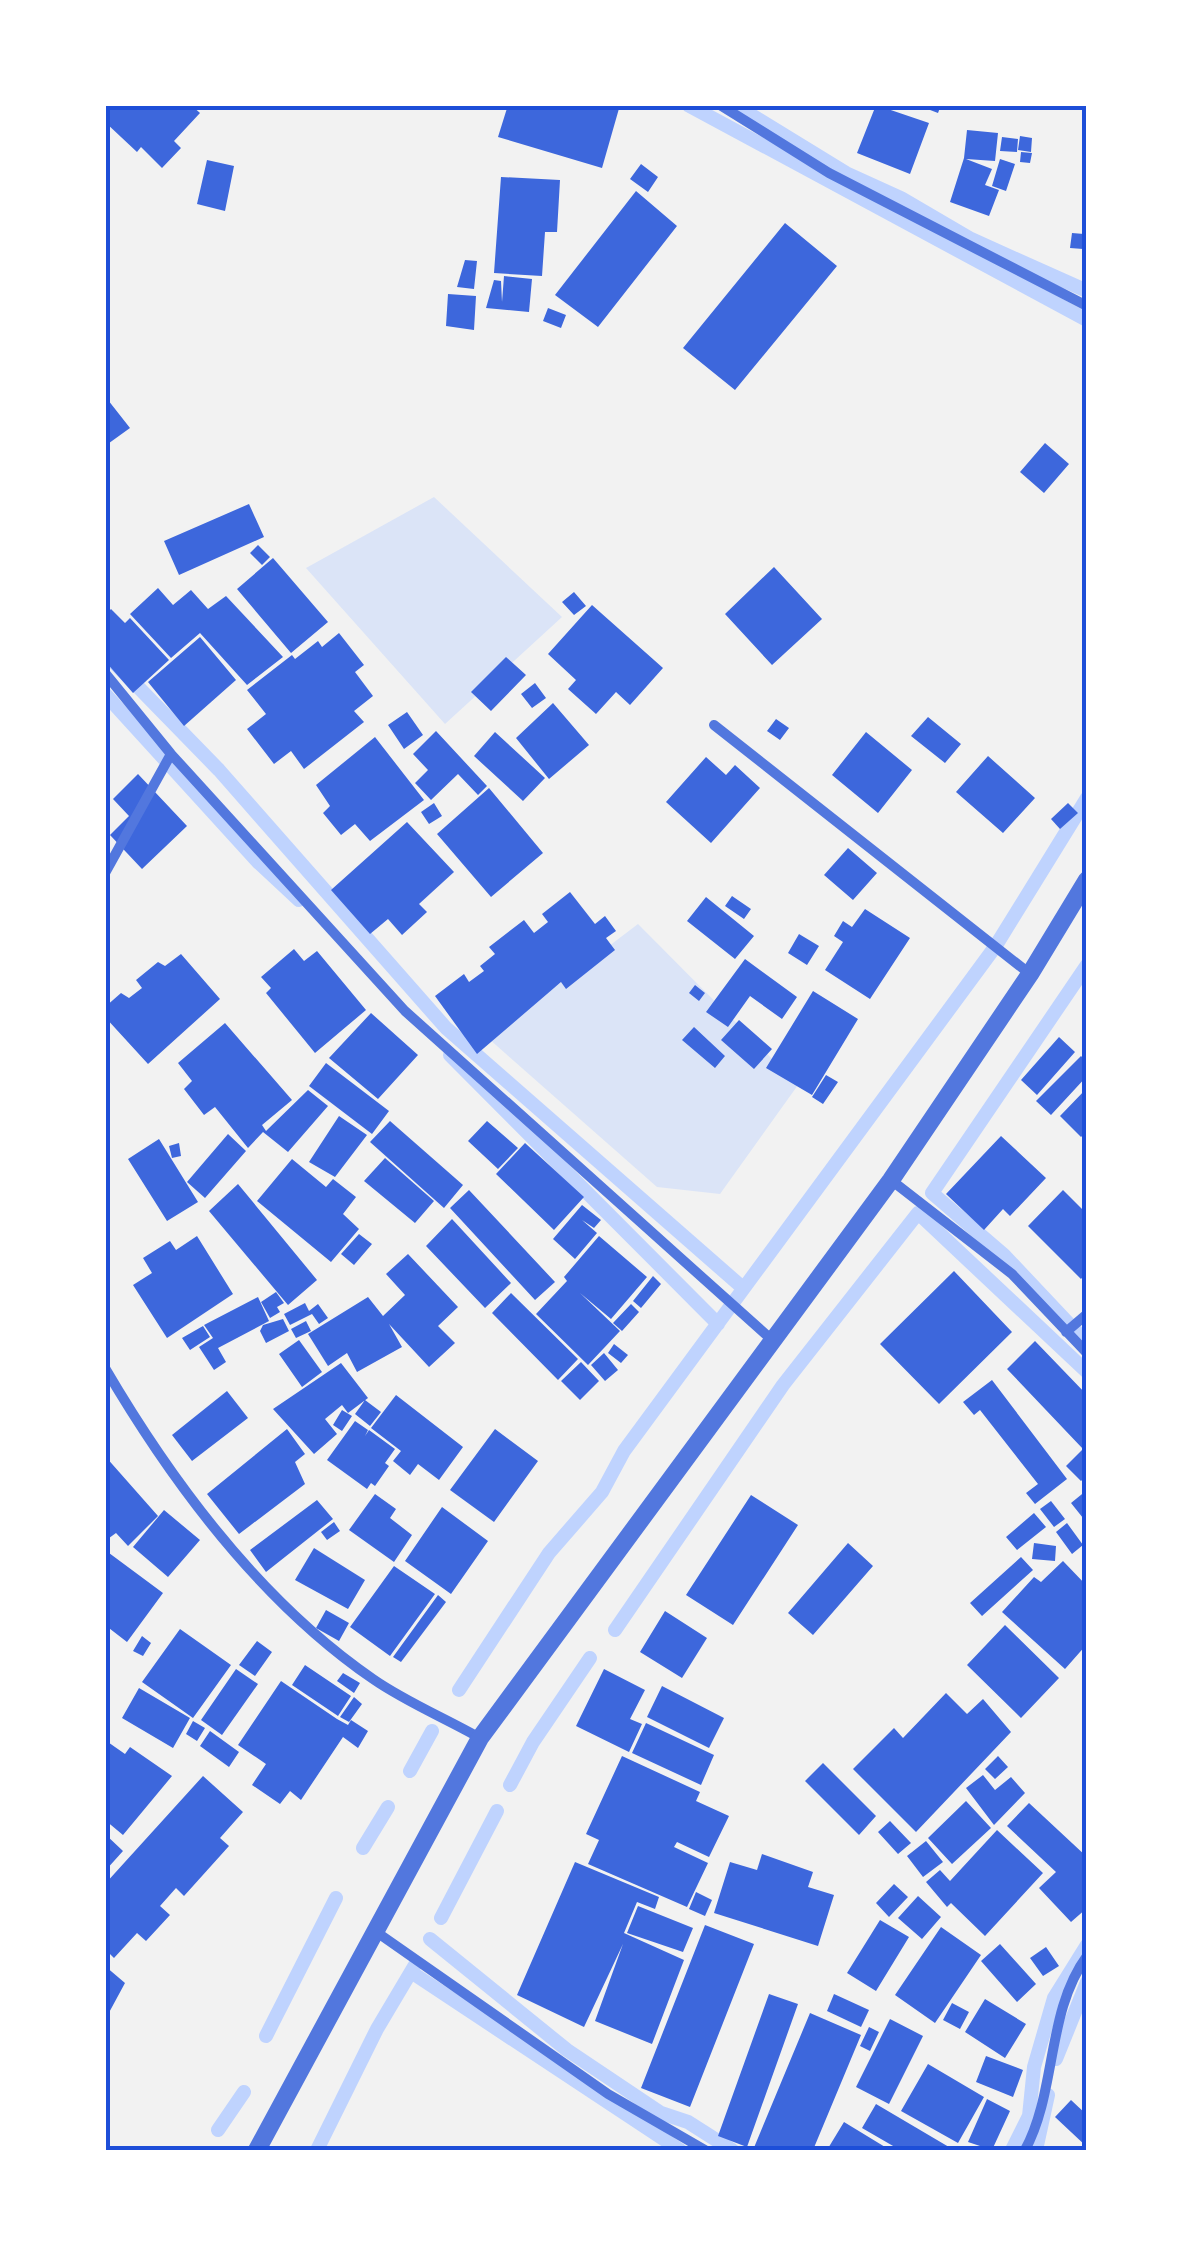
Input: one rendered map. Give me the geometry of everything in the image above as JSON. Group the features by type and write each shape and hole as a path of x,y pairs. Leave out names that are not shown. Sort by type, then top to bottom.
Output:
{"street":[{"path":"720,105 829,173 1087,306"},
{"path":"105,673 171,754 405,1010 772,1340"},
{"path":"714,725 1030,974"},
{"path":"105,873 171,754"},
{"path":"257,2150 480,1738 891,1180 1030,974 1087,880"},
{"path":"891,1180 1012,1274 1087,1353"},
{"path":"1066,1332 1087,1314"},
{"path":"105,1368 156,1454 267,1585 374,1680 480,1738"},
{"path":"375,1932 608,2094 705,2150"},
{"path":"1025,2150 1035,2132 1053,2041 1087,1956"}],"shaded area":[{"path":"434,497 562,617 445,724 306,568"},
{"path":"638,924 798,1085 720,1194 657,1187 488,1038"}],"building":[{"path":"105,105 191,105 200,113 174,141 181,148 162,168 141,147 137,152 105,122"},
{"path":"508,105 620,105 602,168 498,137"},
{"path":"876,105 929,123 910,174 857,153"},
{"path":"917,105 941,105 938,113"},
{"path":"967,130 998,133 995,161 966,159 992,169 985,185 999,190 989,216 950,202 964,158"},
{"path":"1020,136 1032,138 1031,152 1018,150"},
{"path":"1002,137 1018,139 1017,152 1000,151"},
{"path":"1021,152 1032,153 1030,163 1020,162"},
{"path":"1000,159 1015,164 1006,191 992,186"},
{"path":"207,160 234,166 225,211 197,204"},
{"path":"641,164 658,177 648,192 630,179"},
{"path":"501,177 560,180 557,232 545,232 542,276 494,273"},
{"path":"636,191 677,226 598,327 555,295"},
{"path":"785,223 837,266 735,390 683,348"},
{"path":"1072,233 1084,234 1083,249 1070,248"},
{"path":"465,260 477,261 474,289 457,287"},
{"path":"504,276 532,279 529,312 486,308 494,280 501,281 502,302"},
{"path":"448,294 476,296 474,330 446,326"},
{"path":"548,308 566,315 561,328 543,321"},
{"path":"108,400 130,428 105,446 105,402"},
{"path":"1045,443 1069,464 1044,493 1020,472"},
{"path":"249,504 264,537 179,575 164,541"},
{"path":"258,545 270,557 262,565 250,553"},
{"path":"273,558 328,622 291,653 237,589"},
{"path":"774,567 822,619 772,665 725,614"},
{"path":"158,588 173,605 191,590 208,609 226,596 283,657 247,685 200,633 171,658 130,614"},
{"path":"574,592 586,606 574,615 562,602"},
{"path":"592,605 663,668 630,705 616,692 596,714 568,689 576,680 548,654"},
{"path":"111,609 125,623 130,618 169,660 133,693 105,661 105,615"},
{"path":"339,633 364,665 355,672 373,696 354,711 364,722 304,769 291,751 274,764 247,729 266,714 247,690 292,655 295,659 318,641 322,647"},
{"path":"200,637 236,680 184,726 148,682"},
{"path":"506,657 526,675 491,711 471,692"},
{"path":"535,683 546,698 532,708 521,694"},
{"path":"553,703 589,745 549,779 516,738"},
{"path":"407,712 423,735 404,749 388,725"},
{"path":"928,717 961,744 945,763 911,736"},
{"path":"776,719 789,728 780,740 767,731"},
{"path":"436,731 487,786 478,795 458,774 431,800 415,783 428,770 413,754"},
{"path":"495,732 545,778 523,801 474,756"},
{"path":"866,732 912,770 878,813 832,775"},
{"path":"375,737 424,800 370,841 355,824 341,835 323,813 330,806 316,785"},
{"path":"988,756 1035,798 1003,833 956,792"},
{"path":"706,757 726,775 735,765 760,788 711,843 666,802"},
{"path":"138,774 187,826 142,869 110,835 129,816 113,799"},
{"path":"489,788 543,853 491,897 437,834"},
{"path":"434,803 442,816 429,824 421,812"},
{"path":"1068,803 1078,813 1060,829 1051,819"},
{"path":"407,822 454,872 419,904 427,912 402,935 388,919 370,934 331,890"},
{"path":"848,848 877,873 853,900 824,875"},
{"path":"570,892 595,924 605,916 616,931 606,938 615,950 566,989 561,982 477,1054 435,996 464,974 469,982 484,971 480,966 495,954 489,947 524,920 534,933 548,922 542,914"},
{"path":"732,896 751,909 744,919 725,906"},
{"path":"706,897 754,936 735,959 687,921"},
{"path":"865,909 910,938 870,999 825,970 843,942 834,936 843,921 852,927"},
{"path":"799,934 819,946 807,965 788,953"},
{"path":"294,949 304,961 317,951 366,1010 315,1053 266,993 271,988 261,977"},
{"path":"181,954 220,999 148,1064 105,1017 105,1007 121,993 129,998 142,988 136,980 158,962 165,966"},
{"path":"745,959 797,997 782,1019 750,996 728,1027 706,1012"},
{"path":"695,985 705,993 699,1001 689,993"},
{"path":"813,991 858,1019 812,1095 766,1068"},
{"path":"371,1013 418,1055 378,1099 329,1058"},
{"path":"739,1020 772,1049 754,1069 721,1040"},
{"path":"225,1023 292,1100 262,1125 266,1131 308,1090 328,1106 288,1152 263,1132 248,1148 215,1107 204,1115 184,1089 192,1081 178,1063"},
{"path":"694,1027 725,1056 715,1068 682,1040"},
{"path":"1059,1037 1075,1052 1037,1095 1021,1080"},
{"path":"1081,1056 1087,1062 1087,1076 1051,1115 1036,1101"},
{"path":"326,1063 389,1111 372,1134 309,1086"},
{"path":"826,1075 838,1082 823,1104 812,1097"},
{"path":"1087,1088 1087,1131 1081,1137 1060,1116"},
{"path":"339,1116 367,1135 335,1177 309,1162"},
{"path":"390,1121 463,1185 444,1208 370,1142"},
{"path":"487,1121 518,1148 498,1169 468,1141"},
{"path":"228,1134 246,1151 205,1198 187,1182"},
{"path":"1001,1136 1046,1178 1010,1216 1003,1209 984,1230 946,1194"},
{"path":"159,1139 198,1202 167,1221 128,1159"},
{"path":"179,1143 181,1156 172,1158 169,1146"},
{"path":"525,1143 584,1197 554,1230 496,1174"},
{"path":"385,1158 434,1201 415,1223 364,1181"},
{"path":"292,1159 326,1187 333,1179 356,1197 343,1214 359,1229 331,1262 257,1201"},
{"path":"238,1184 317,1280 288,1305 209,1211"},
{"path":"469,1190 555,1282 535,1300 450,1208"},
{"path":"1063,1190 1087,1214 1087,1272 1081,1279 1028,1226"},
{"path":"582,1205 601,1220 594,1228 582,1220 597,1233 575,1259 553,1239"},
{"path":"452,1219 511,1283 485,1308 426,1246"},
{"path":"359,1234 372,1244 354,1265 341,1254"},
{"path":"197,1236 233,1294 167,1338 133,1285 152,1273 143,1258 170,1241 176,1250"},
{"path":"599,1236 647,1277 611,1319 580,1293 620,1331 588,1365 536,1314 567,1281 564,1277"},
{"path":"408,1254 458,1307 438,1326 455,1343 429,1367 389,1324 402,1347 357,1372 347,1353 328,1366 308,1334 368,1297 383,1316 405,1295 386,1274"},
{"path":"954,1271 1012,1332 939,1404 880,1344"},
{"path":"653,1276 661,1284 641,1308 633,1301"},
{"path":"276,1292 284,1303 277,1307 280,1312 270,1318 261,1302"},
{"path":"511,1293 578,1359 558,1380 492,1313"},
{"path":"258,1297 269,1321 218,1348 226,1362 214,1370 199,1347 213,1338 204,1325"},
{"path":"305,1303 309,1311 318,1304 328,1318 319,1324 312,1314 290,1325 284,1314"},
{"path":"631,1304 639,1312 622,1331 613,1323"},
{"path":"283,1319 289,1331 266,1343 260,1331 263,1325"},
{"path":"306,1321 311,1331 296,1338 291,1329"},
{"path":"203,1326 210,1337 190,1350 182,1338"},
{"path":"299,1340 322,1372 302,1387 279,1354"},
{"path":"1035,1341 1087,1395 1087,1475 1081,1481 1066,1466 1083,1449 1007,1369"},
{"path":"614,1344 628,1355 621,1363 608,1353"},
{"path":"604,1353 618,1370 605,1381 591,1365"},
{"path":"581,1362 599,1381 580,1400 561,1381"},
{"path":"341,1363 368,1398 348,1413 342,1405 325,1419 337,1434 314,1454 273,1409"},
{"path":"992,1380 1067,1479 1035,1504 1026,1493 1038,1484 980,1410 974,1415 963,1402"},
{"path":"227,1391 248,1418 192,1461 172,1435"},
{"path":"396,1395 463,1447 439,1480 418,1464 410,1475 393,1461 401,1451 371,1428"},
{"path":"365,1400 381,1412 370,1426 355,1414"},
{"path":"342,1410 352,1416 342,1431 333,1425"},
{"path":"355,1421 368,1430 365,1436 369,1430 395,1449 375,1486 371,1483 367,1489 327,1460"},
{"path":"287,1429 305,1454 295,1462 305,1484 239,1534 207,1494"},
{"path":"495,1429 538,1461 494,1522 450,1490"},
{"path":"105,1456 158,1516 128,1546 116,1533 105,1541"},
{"path":"1087,1490 1087,1523 1071,1503"},
{"path":"375,1494 396,1509 390,1518 412,1535 394,1562 349,1530"},
{"path":"751,1495 798,1525 733,1625 686,1595"},
{"path":"317,1500 333,1519 266,1572 250,1550"},
{"path":"1051,1501 1065,1519 1054,1527 1040,1509"},
{"path":"442,1507 488,1541 451,1594 405,1561"},
{"path":"164,1510 200,1540 168,1577 133,1547"},
{"path":"1034,1513 1046,1527 1017,1550 1006,1537"},
{"path":"334,1522 340,1531 327,1540 321,1532"},
{"path":"1067,1523 1083,1545 1072,1554 1056,1532"},
{"path":"848,1543 873,1566 813,1635 788,1613"},
{"path":"1034,1543 1056,1546 1055,1561 1032,1559"},
{"path":"314,1548 365,1580 348,1609 295,1580"},
{"path":"105,1550 163,1593 127,1642 105,1625"},
{"path":"1021,1557 1033,1570 982,1616 970,1603"},
{"path":"1063,1561 1087,1586 1087,1644 1065,1669 1002,1612 1034,1577 1041,1582"},
{"path":"394,1566 435,1594 390,1656 350,1627"},
{"path":"438,1595 446,1602 401,1662 393,1657"},
{"path":"326,1610 349,1623 339,1641 316,1628"},
{"path":"665,1611 707,1638 682,1678 640,1652"},
{"path":"1005,1625 1059,1678 1021,1718 967,1665"},
{"path":"180,1629 231,1665 193,1718 142,1682"},
{"path":"142,1636 151,1643 143,1656 133,1651"},
{"path":"257,1641 272,1652 255,1676 239,1665"},
{"path":"305,1665 351,1696 338,1716 292,1685"},
{"path":"236,1669 258,1684 222,1735 201,1720"},
{"path":"604,1669 645,1690 630,1719 642,1724 629,1752 576,1726"},
{"path":"343,1673 360,1683 354,1693 337,1681"},
{"path":"281,1681 337,1719 348,1725 351,1720 368,1731 358,1748 343,1737 301,1800 290,1791 280,1804 252,1785 266,1764 238,1745"},
{"path":"662,1686 724,1718 709,1748 647,1717"},
{"path":"139,1688 190,1718 173,1748 122,1718"},
{"path":"946,1693 967,1714 983,1699 1011,1732 916,1832 853,1769 894,1728 903,1738"},
{"path":"354,1697 362,1704 349,1722 340,1717"},
{"path":"193,1721 205,1728 197,1741 186,1734"},
{"path":"646,1723 714,1755 701,1785 632,1753"},
{"path":"210,1731 239,1752 229,1767 200,1746"},
{"path":"105,1740 125,1754 130,1747 172,1776 123,1835 105,1820"},
{"path":"622,1756 700,1792 696,1801 729,1816 709,1857 677,1842 674,1847 708,1863 687,1907 588,1864 599,1840 586,1834"},
{"path":"998,1756 1008,1767 995,1779 985,1769"},
{"path":"823,1763 876,1816 859,1835 805,1781"},
{"path":"983,1775 995,1790 1011,1777 1025,1793 994,1825 966,1788"},
{"path":"203,1776 243,1812 220,1838 229,1846 184,1896 176,1888 160,1906 170,1915 146,1941 137,1933 114,1958 105,1949 105,1884"},
{"path":"966,1801 991,1828 952,1864 928,1838"},
{"path":"1029,1803 1087,1857 1087,1908 1071,1922 1039,1888 1056,1872 1007,1826"},
{"path":"890,1821 911,1843 898,1854 878,1832"},
{"path":"997,1830 1043,1873 985,1936 951,1903 947,1907 926,1882 940,1870 950,1881"},
{"path":"105,1834 123,1851 105,1871"},
{"path":"926,1841 943,1862 923,1877 907,1856"},
{"path":"762,1854 813,1872 808,1887 834,1895 818,1946 714,1913 730,1862 757,1870"},
{"path":"575,1862 659,1897 655,1909 637,1902 624,1933 684,1960 652,2044 595,2021 623,1944 584,2027 517,1995"},
{"path":"894,1884 908,1897 889,1917 876,1903"},
{"path":"696,1892 712,1900 705,1916 689,1909"},
{"path":"918,1896 941,1917 922,1939 898,1918"},
{"path":"638,1906 693,1928 683,1952 627,1933"},
{"path":"880,1920 909,1937 876,1991 847,1973"},
{"path":"705,1925 754,1944 690,2107 641,2088"},
{"path":"941,1927 981,1955 935,2023 895,1995"},
{"path":"1000,1944 1036,1984 1017,2002 981,1961"},
{"path":"1046,1947 1059,1966 1043,1976 1030,1958"},
{"path":"105,1966 125,1983 105,2020"},
{"path":"769,1994 798,2004 747,2147 718,2136"},
{"path":"834,1994 869,2010 861,2027 827,2011"},
{"path":"985,1999 1026,2024 1005,2058 965,2032"},
{"path":"952,2003 969,2012 960,2029 943,2020"},
{"path":"810,2013 861,2035 813,2150 753,2150"},
{"path":"890,2019 923,2036 889,2104 856,2087"},
{"path":"869,2027 879,2032 870,2051 860,2046"},
{"path":"986,2056 1023,2070 1013,2097 976,2082"},
{"path":"928,2064 984,2097 958,2143 901,2111"},
{"path":"987,2099 1010,2111 992,2150 968,2142"},
{"path":"1071,2100 1087,2115 1087,2147 1055,2117"},
{"path":"876,2104 954,2150 900,2150 862,2128"},
{"path":"844,2122 890,2150 827,2150"}],"waterway":[{"path":"688,105 1087,320"},
{"path":"735,105 846,173 901,198 971,239 1087,291"},
{"path":"105,653 219,770 446,1028 743,1288"},
{"path":"105,694 258,862 299,900"},
{"path":"459,1690 549,1553 602,1492 624,1451 995,947 1087,798"},
{"path":"1087,965 932,1193 1004,1255 1087,1343"},
{"path":"450,1055 718,1324"},
{"path":"615,1630 783,1385 918,1213 1087,1372"},
{"path":"510,1785 533,1742 590,1658"},
{"path":"410,1771 432,1731"},
{"path":"363,1848 388,1807"},
{"path":"441,1918 497,1811"},
{"path":"266,2036 336,1898"},
{"path":"430,1939 567,2050 661,2113 688,2122 732,2150"},
{"path":"1012,2150 1029,2116 1034,2067 1054,1998 1087,1945"},
{"path":"317,2150 377,2029 415,1965"},
{"path":"411,1972 680,2150"},
{"path":"1056,2059 1087,1982"},
{"path":"218,2130 244,2092"},
{"path":"1036,2150 1048,2095"}]}
